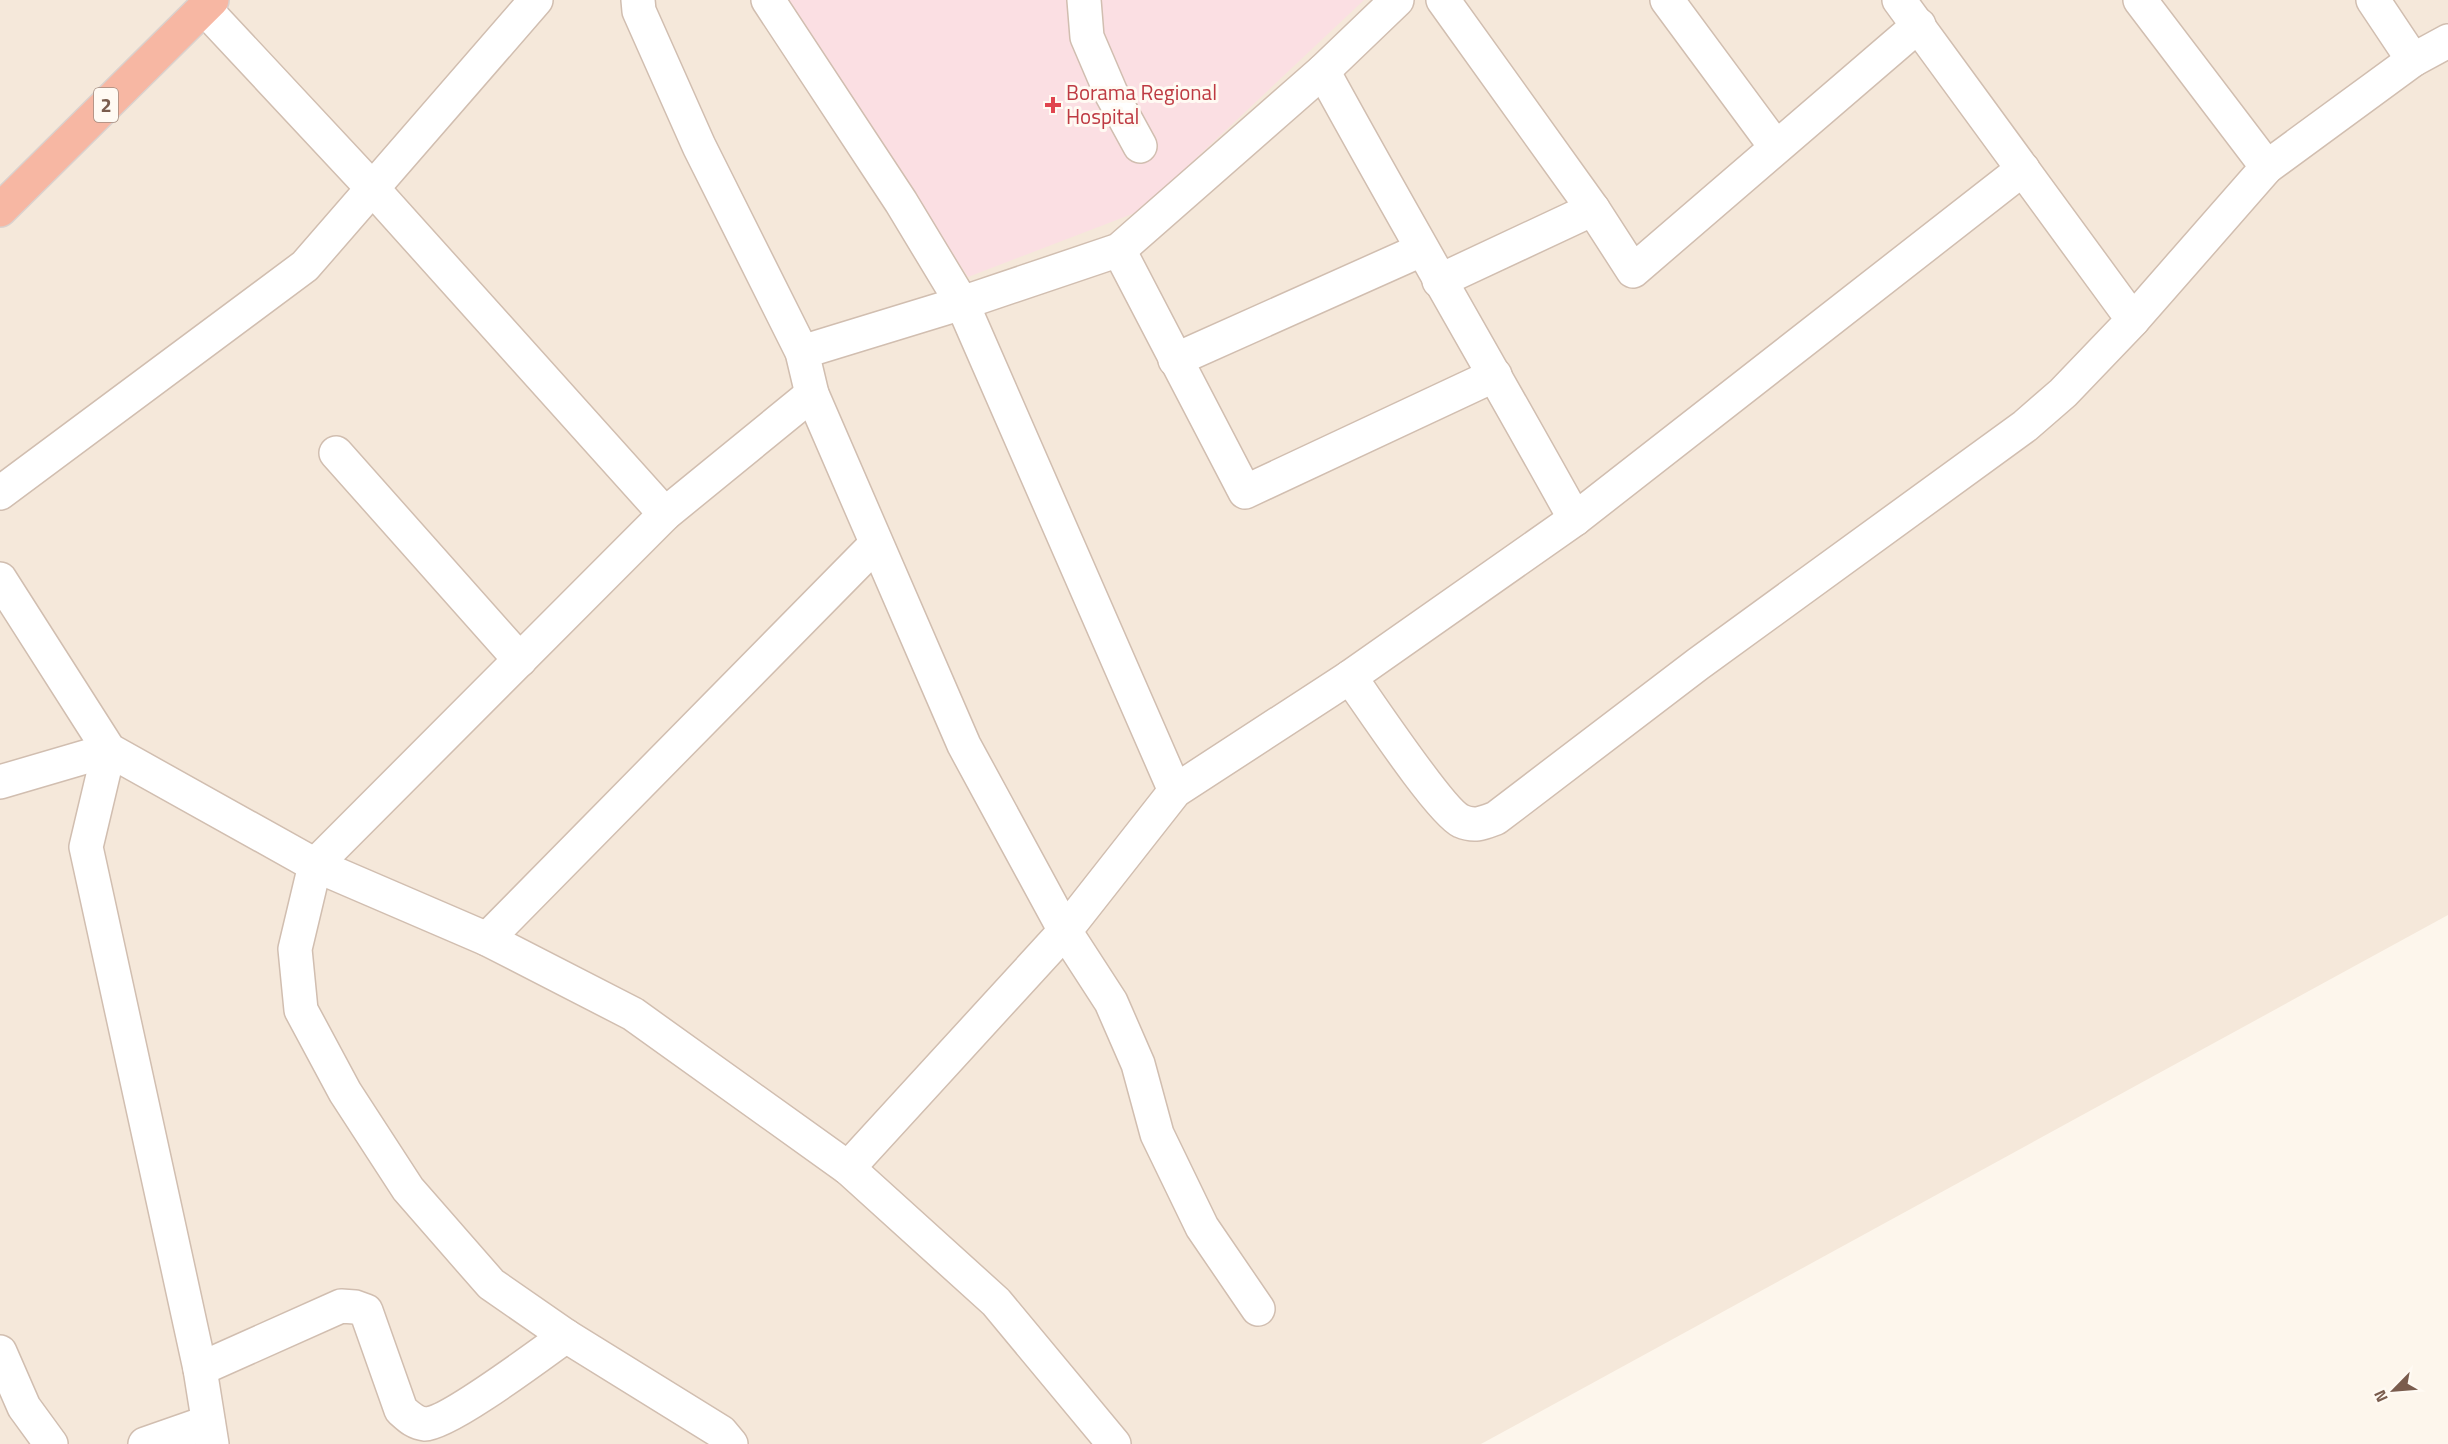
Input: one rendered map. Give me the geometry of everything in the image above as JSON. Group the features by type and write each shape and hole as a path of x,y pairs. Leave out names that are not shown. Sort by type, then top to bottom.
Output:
{"highway":[{"name":"2","path":"0,210 208,4"}],"street":[{"path":"0,493 305,266 536,0"},
{"path":"638,0 639,11 699,146 802,352 812,394 964,744 1065,931 1111,1002 1138,1064 1157,1134 1202,1227 1258,1309"},
{"path":"768,0 894,193 962,303 1175,791"},
{"path":"1084,0 1087,37 1111,93 1140,146"},
{"path":"802,352 962,303 1119,250 1323,71 1397,0"},
{"path":"1443,0 1593,209 1633,271 1775,146 1919,25"},
{"path":"1667,0 1775,146"},
{"path":"1899,0 2133,320"},
{"path":"2140,0 2267,167"},
{"path":"2373,0 2413,60"},
{"path":"208,4 665,514"},
{"path":"1350,677 1434,793 1459,820 1477,825 1496,818 1698,664 2025,426 2063,393 2133,320 2267,167 2413,60 2448,41"},
{"path":"1323,71 1420,250 1495,375 1575,519"},
{"path":"848,1168 1065,931 1175,791 1350,677 1575,519 2023,169"},
{"path":"1438,281 1593,209"},
{"path":"1119,250 1245,492 1495,375"},
{"path":"1175,360 1420,250"},
{"path":"720,1440 491,1284 408,1189 345,1092 301,1010 295,949 315,865 665,514 812,394"},
{"path":"336,453 520,660"},
{"path":"487,939 876,544"},
{"path":"0,579 109,750 315,865 487,939 633,1014 848,1168 996,1302 1114,1444"},
{"path":"0,782 109,750"},
{"path":"109,750 86,847 200,1369 210,1433 144,1444"},
{"path":"200,1369 341,1306 355,1306 366,1311 401,1410 411,1420 425,1424 449,1415 566,1336"},
{"path":"0,1352 24,1407 51,1444"}],"shaded area":[{"path":"0,0 2448,0 2448,915 1481,1444 0,1444"},
{"name":"Borama Regional Hospital","path":"784,0 1364,0 1140,211 968,277"}],"place":[{"name":"Borama Regional Hospital","path":"1053,105"}]}
